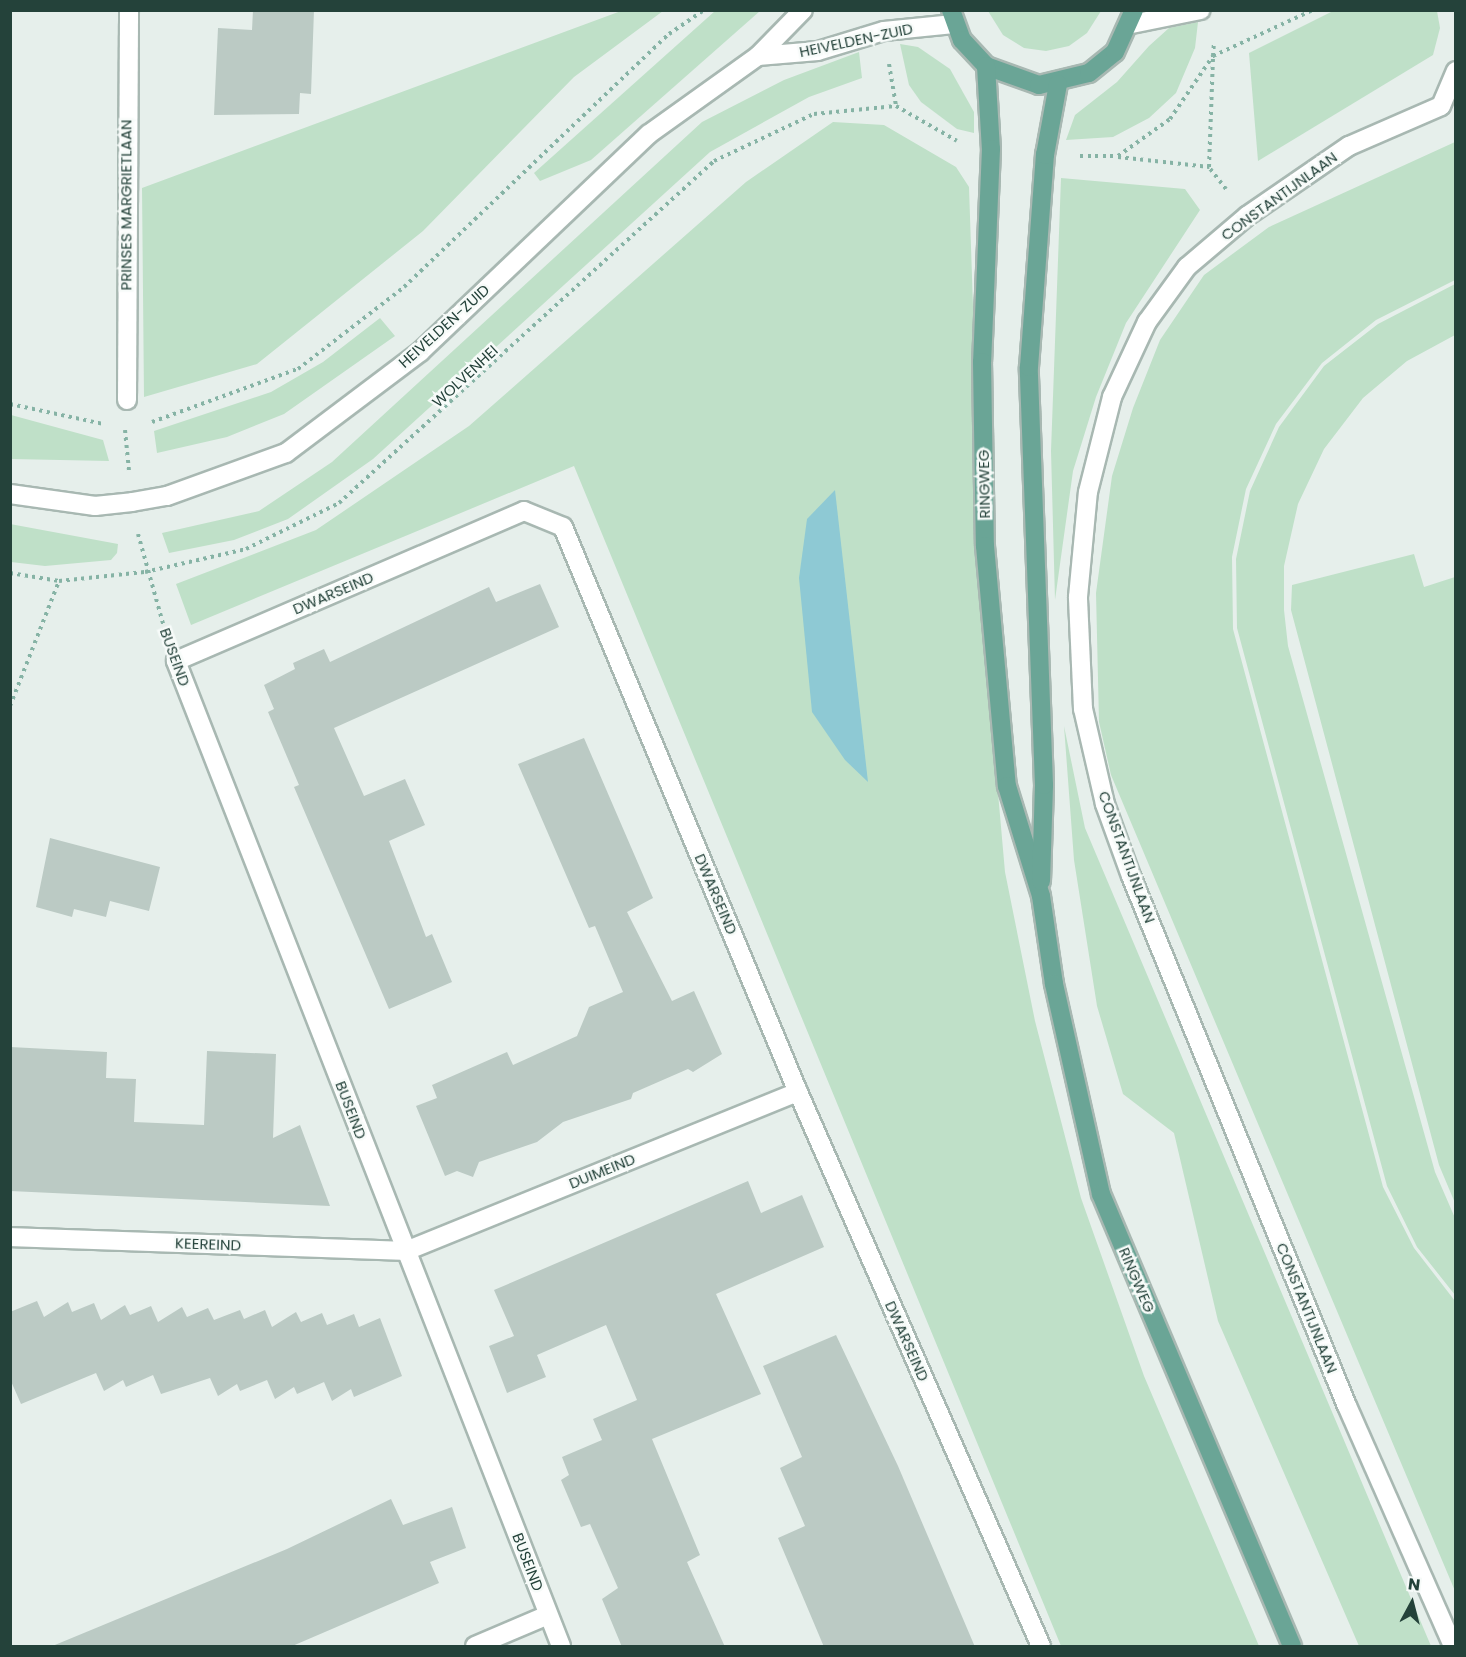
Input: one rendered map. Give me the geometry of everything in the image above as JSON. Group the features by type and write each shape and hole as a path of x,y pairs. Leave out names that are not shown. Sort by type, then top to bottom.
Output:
{"main road":[{"path":"952,17 987,66 1021,82 1058,84 1089,73 1115,52 1133,17"},
{"name":"RINGWEG","path":"987,66 991,149 982,362 985,546 1007,786 1041,896 1054,984 1101,1194 1292,1647"},
{"name":"RINGWEG","path":"1041,896 1044,785 1029,366 1045,155 1058,84"}],"street":[{"name":"PRINSES MARGRIETLAAN","path":"127,400 129,10"},
{"name":"HEIVELDEN-ZUID","path":"10,494 95,506 132,502 167,496 286,453 420,352 649,134 758,56 803,10"},
{"path":"1133,17 1201,10"},
{"name":"HEIVELDEN-ZUID","path":"758,56 818,51 884,31 952,17"},
{"name":"CONSTANTIJNLAAN","path":"1453,1647 1347,1406 1131,876 1105,804 1083,709 1078,597 1088,492 1112,397 1147,322 1187,267 1247,216 1348,146 1441,106 1455,71"},
{"name":"DWARSEIND","path":"176,660 524,511 563,527 798,1092 1041,1647"},
{"name":"BUSEIND","path":"176,660 561,1647"},
{"name":"DUIMEIND","path":"406,1251 798,1092"},
{"name":"KEEREIND","path":"10,1237 406,1251"},
{"path":"475,1647 548,1615"}],"path":[{"path":"147,423 298,369 404,287 669,34 704,10"},
{"path":"1247,216 1209,167 1213,56 1313,10"},
{"name":"WOLVENHEI","path":"10,573 59,581 145,572 246,549 339,503 714,161 814,114 896,106"},
{"path":"1118,156 1209,167"},
{"path":"10,404 97,423 136,425"},
{"name":"BUSEIND","path":"145,572 176,660"},
{"path":"10,706 59,581"}],"green space":[{"path":"1335,10 1437,11 1440,28 1433,55 1258,161 1249,53"},
{"path":"621,11 663,11 574,77 423,231 257,364 144,397 142,188"},
{"path":"715,11 760,11 591,160 540,181 534,173"},
{"path":"988,11 1101,11 1087,33 1069,46 1046,51 1024,48 1003,35"},
{"path":"1198,22 1195,48 1176,93 1149,118 1113,137 1066,140 1075,115 1117,82 1149,46 1169,28"},
{"path":"900,44 918,47 950,69 974,112 974,133 957,129 921,102 909,85"},
{"path":"859,52 862,78 809,97 710,152 373,459 288,519 234,540 169,553 162,533 259,511 332,462 702,122 784,80"},
{"path":"833,122 884,125 956,167 969,187 984,634 1005,872 1035,1021 1081,1198 1144,1376 1259,1646 1061,1646 574,466 191,625 176,584 316,530 469,426 746,182"},
{"path":"1455,142 1455,280 1376,320 1322,363 1276,424 1246,489 1232,557 1233,629 1383,1187 1414,1248 1455,1301 1455,1591 1111,775 1099,722 1096,593 1112,476 1133,408 1160,340 1204,275 1269,227"},
{"path":"1061,178 1185,189 1200,210 1126,323 1096,397 1073,471 1055,600 1051,451"},
{"path":"1455,284 1455,335 1407,361 1363,398 1324,449 1298,504 1284,566 1284,610 1288,646 1435,1172 1455,1218 1455,1295 1417,1247 1387,1186 1237,628 1236,559 1250,491 1279,427 1324,366 1378,324"},
{"path":"380,318 395,336 284,414 227,437 157,453 154,431 271,392 323,362"},
{"path":"11,415 103,440 109,461 11,459"},
{"path":"10,524 118,544 117,553 111,560 45,566 11,562"},
{"path":"1414,554 1424,587 1455,577 1455,1203 1439,1165 1291,610 1292,585"},
{"path":"1064,726 1085,828 1431,1646 1359,1646 1218,1321 1174,1133 1123,1094 1097,1006 1074,860"}],"water":[{"path":"835,490 868,782 845,760 812,712 799,578 807,519"}],"building":[{"path":"253,10 314,10 311,94 300,93 299,114 214,115 218,28 252,30"},
{"path":"540,584 559,627 334,728 364,796 405,779 425,825 389,841 426,937 432,934 452,982 389,1009 294,787 299,785 268,712 274,709 264,685 295,669 293,663 324,649 330,662 489,587 496,602"},
{"path":"584,738 653,898 627,912 672,1001 694,991 722,1054 693,1072 688,1069 633,1093 631,1099 563,1122 537,1142 479,1162 473,1177 457,1171 445,1176 416,1106 437,1098 432,1085 507,1052 513,1065 577,1036 589,1007 623,992 595,926 589,928 518,764"},
{"path":"50,838 160,867 149,911 110,901 106,917 74,909 72,917 36,907"},
{"path":"10,1047 107,1052 106,1078 136,1079 134,1122 204,1125 207,1051 276,1054 273,1138 300,1125 330,1206 10,1191"},
{"path":"748,1181 761,1213 802,1195 824,1247 716,1294 761,1394 652,1439 700,1555 687,1562 725,1647 622,1647 602,1599 618,1588 590,1524 581,1527 561,1480 569,1475 562,1457 602,1440 593,1419 637,1400 606,1325 537,1355 546,1377 507,1393 489,1346 514,1336 494,1290"},
{"path":"37,1301 44,1317 68,1302 72,1312 94,1303 101,1320 125,1305 130,1315 151,1306 158,1322 182,1307 187,1317 208,1308 214,1320 240,1310 244,1319 265,1310 272,1327 296,1312 301,1322 322,1313 327,1325 354,1314 359,1327 380,1318 402,1376 354,1397 351,1389 332,1401 324,1382 297,1394 294,1387 275,1399 267,1380 240,1391 237,1384 218,1396 210,1378 161,1394 153,1375 126,1387 123,1380 104,1391 96,1373 21,1404 10,1379 10,1312"},
{"path":"836,1335 898,1466 975,1647 824,1647 778,1538 805,1526 780,1468 802,1457 763,1366"},
{"path":"391,1499 403,1525 452,1507 466,1548 430,1562 439,1583 290,1647 50,1647 287,1549"}]}
